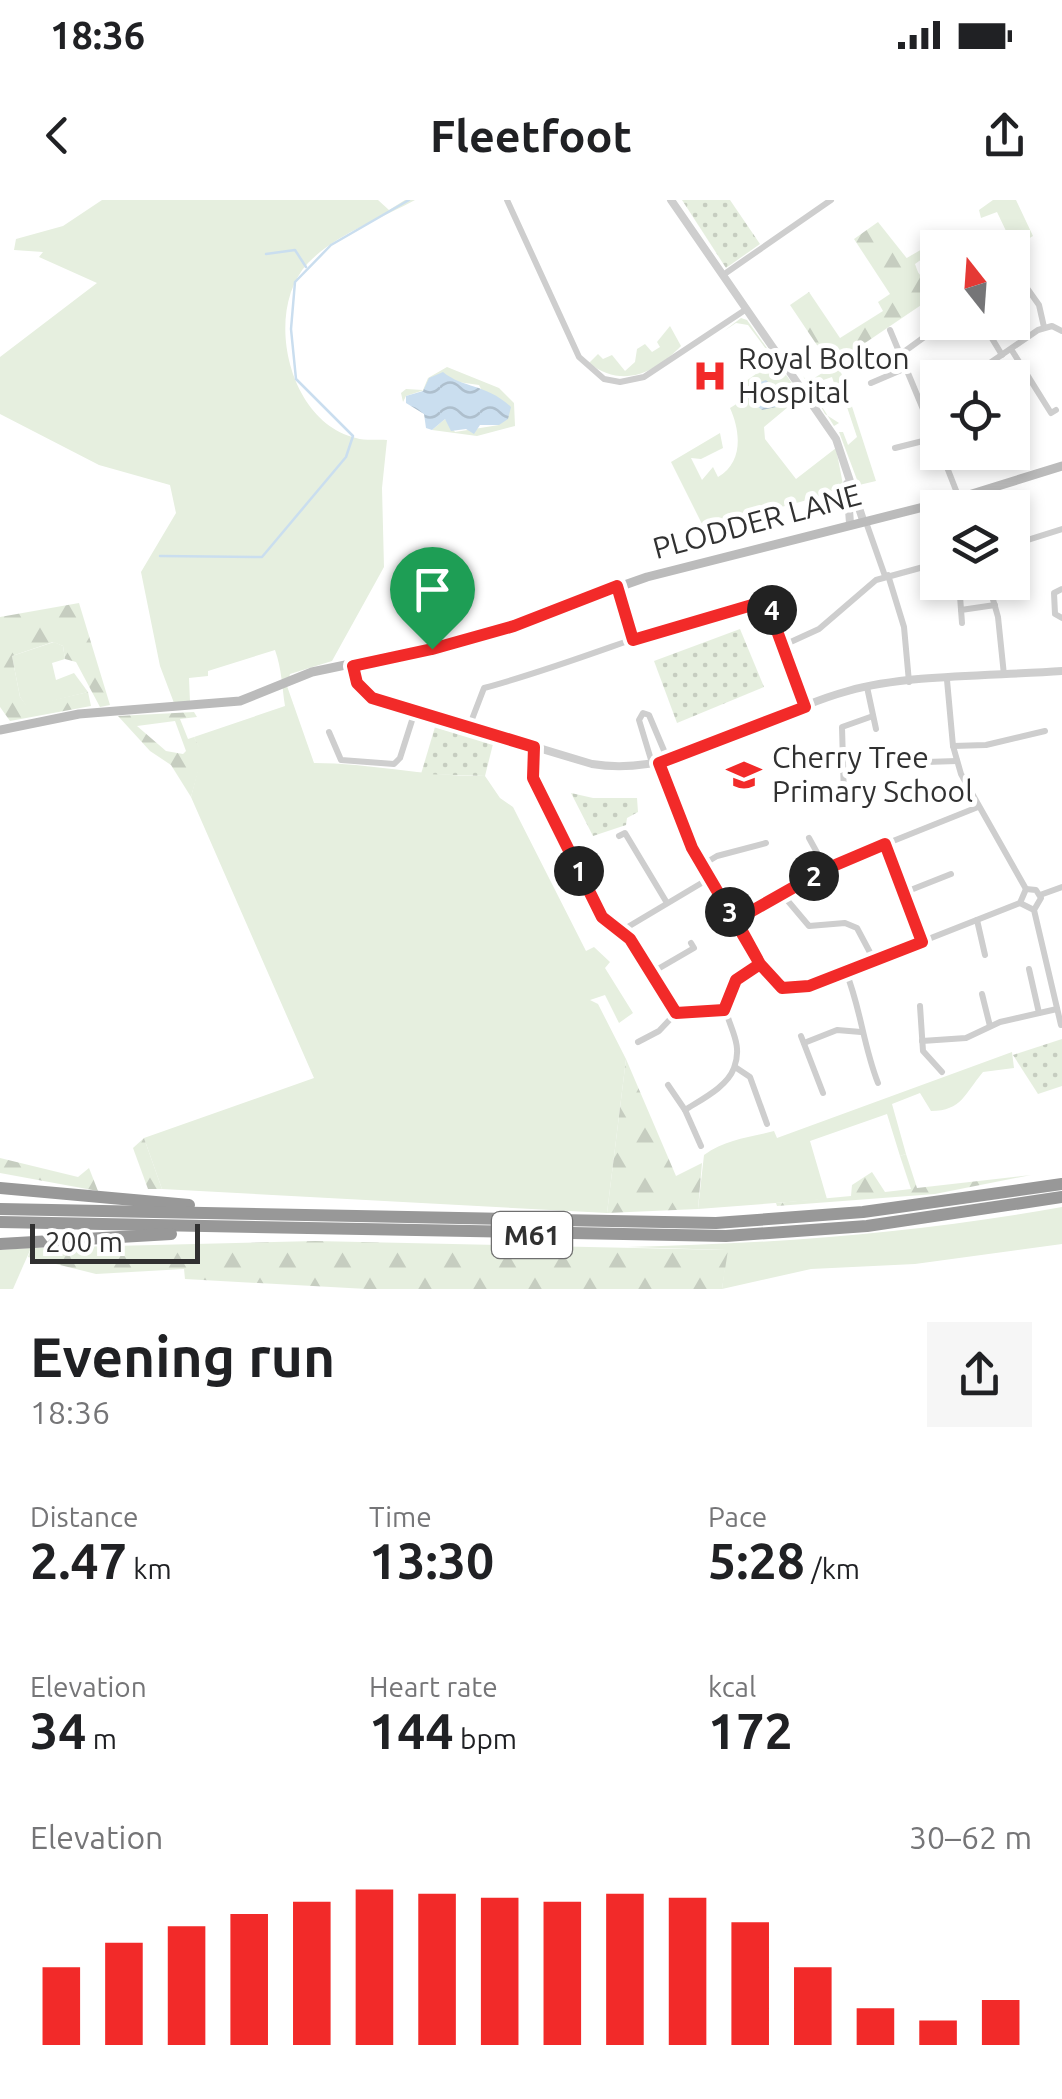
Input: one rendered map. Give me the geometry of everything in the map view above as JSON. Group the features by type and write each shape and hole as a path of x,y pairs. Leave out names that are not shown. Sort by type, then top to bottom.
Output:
{"highway":[{"name":"M61","path":"0,1209 716,1223 863,1212 1062,1184"},
{"name":"M61","path":"0,1188 326,1217"},
{"name":"M61","path":"0,1222 726,1236 868,1226 1062,1196"},
{"name":"M61","path":"0,1244 288,1229"}],"main road":[{"name":"PLODDER LANE","path":"992,490 1062,466"},
{"name":"PLODDER LANE","path":"0,730 79,714 240,700 295,677 514,626 617,586 850,522 920,510"}],"street":[{"path":"507,200 579,357 596,375 620,382 644,378 745,310"},
{"path":"722,276 831,200"},
{"path":"676,203 745,310 833,434 904,627 909,683"},
{"path":"1030,292 1039,305 1044,327"},
{"path":"996,360 1044,327 1062,332"},
{"path":"890,330 920,401"},
{"path":"900,354 920,340"},
{"path":"993,340 1002,356"},
{"path":"1012,348 1051,412 1056,410"},
{"path":"871,382 906,368"},
{"path":"895,448 920,444"},
{"path":"846,470 850,522"},
{"path":"1030,539 1062,529"},
{"path":"784,645 819,629 886,575 920,566"},
{"path":"617,586 633,640"},
{"path":"1062,589 1054,593 1055,614 1062,618"},
{"path":"469,727 484,688 569,666 633,640 761,600 772,607 805,707"},
{"path":"960,600 962,623"},
{"path":"993,600 1004,676"},
{"path":"961,610 995,605"},
{"path":"353,666 366,694 600,765 660,763 866,687 1062,671"},
{"path":"947,680 953,746 978,808 1026,890 1040,895 1062,886"},
{"path":"866,687 876,729"},
{"path":"329,732 341,760 394,764 400,758 415,711"},
{"path":"660,763 640,720 643,713 649,715 681,827 760,964 772,981 788,990 846,972 1020,904 1034,910"},
{"path":"846,794 842,728 873,716"},
{"path":"953,746 986,745 1045,731"},
{"path":"534,747 532,771 536,785 602,917 620,931 676,1013"},
{"path":"895,763 957,760"},
{"path":"736,920 826,869 978,808"},
{"path":"619,836 625,832 667,903"},
{"path":"809,838 826,869"},
{"path":"702,864 766,843"},
{"path":"885,844 922,942"},
{"path":"903,893 951,874"},
{"path":"620,931 710,878"},
{"path":"1020,904 1026,890"},
{"path":"782,894 809,926 845,924 856,928 874,960"},
{"path":"1040,895 1034,910 1061,1025"},
{"path":"977,920 985,955"},
{"path":"652,973 694,948 691,944"},
{"path":"686,1110 718,1087 734,1067 736,1049 724,1010 736,980 760,964"},
{"path":"1028,969 1037,994 1038,1013"},
{"path":"846,972 861,1011 861,1032 872,1075 878,1083"},
{"path":"981,994 990,1026"},
{"path":"920,1006 924,1055 937,1069"},
{"path":"922,1041 971,1037 990,1026 1057,1009"},
{"path":"643,1042 664,1028 676,1013 724,1010"},
{"path":"823,1093 802,1039 837,1030 861,1032"},
{"path":"734,1067 750,1077 767,1119"},
{"path":"657,1089 670,1084 701,1146"}],"green space":[{"path":"102,200 378,200 389,210 405,200 415,200 345,235 319,253 294,284 287,308 285,335 290,362 313,411 333,428 356,438 387,440 382,488 384,567 332,661 290,674 287,686 314,763 485,776 500,798 513,807 586,951 594,947 610,962 605,968 633,1013 619,1023 605,995 590,1000 598,1004 626,1059 607,1213 162,1189 144,1138 314,1078 191,797 202,754 194,737 285,706 275,650 208,671 208,676 189,678 190,702 174,703 160,666 141,572 176,513 170,485 99,465 0,414 0,357 97,283 39,257 43,252 14,250 16,239 63,226"},
{"path":"682,200 730,200 760,244 726,268"},
{"path":"993,200 1016,200 1033,236 1030,238 1030,230 1006,230 997,212 981,218 979,210"},
{"path":"878,222 920,275 920,306 831,366 790,305 809,292 840,338 883,311 878,302 890,294 854,239"},
{"path":"920,250 920,260 915,264 920,278 905,259"},
{"path":"741,318 747,320 806,403 800,397 764,427 765,439 796,479 836,448 844,490 704,528 671,462 720,433 723,448 701,459 691,458 702,480 713,467 718,477 732,464 738,437 730,408 746,398 739,386 770,364 772,357 748,325 736,323 724,331"},
{"path":"670,326 681,346 649,370 614,375 589,363 598,354 603,359 612,355 625,371 635,362 637,349 645,344 652,352 660,347 657,342"},
{"path":"838,363 876,481 859,485 839,432 843,432 848,445 857,437 832,377 809,385 812,391 803,376 808,382"},
{"path":"447,367 499,388 514,403 515,426 477,436 432,430 445,419 455,432 499,425 479,385 451,381 406,396 403,402 401,393 406,389 423,390 428,378"},
{"path":"79,603 110,705 100,707 76,662 65,659 63,646 53,642 12,656 20,697 27,706 88,692 91,706 10,721 0,707 0,617"},
{"path":"740,629 764,687 677,723 654,661"},
{"path":"54,642 63,646 65,659 52,663 56,680 74,673 88,692 27,707 20,697 12,656"},
{"path":"194,712 197,717 180,719 188,739 194,737 203,754 191,797 171,765 150,751 118,716","holes":["175,721 186,751 166,751 137,726"]},
{"path":"435,727 493,744 485,776 421,774"},
{"path":"571,793 593,798 637,798 638,812 627,818 626,825 593,836"},
{"path":"1062,1039 1062,1086 1038,1094 1013,1055"},
{"path":"1012,1052 1014,1068 983,1072 950,1108 931,1111 920,1093 892,1104 906,1154 900,1156 887,1114 810,1141 827,1199 698,1209 704,1155 721,1145 774,1131 777,1138"},
{"path":"626,1059 676,1176 702,1163 698,1209 607,1213"},
{"path":"144,1138 162,1189 148,1189 133,1148"},
{"path":"906,1154 917,1188 1031,1175 935,1194 777,1206 776,1203 851,1196 852,1185 872,1172 885,1192 911,1189 900,1156"},
{"path":"0,1158 78,1177 89,1168 98,1191 0,1173"},
{"path":"1062,1207 1062,1244 915,1264 811,1269 722,1289 727,1250 627,1247 845,1236"},
{"path":"315,1241 728,1250 722,1289 367,1289 185,1279 184,1269 96,1274 28,1257 31,1248"},
{"path":"31,1248 13,1289 0,1289 0,1250"}],"water":[{"path":"443,372 501,399 511,407 508,419 499,425 480,425 474,434 466,429 451,431 445,419 432,430 426,428 424,414 406,403 406,396 423,391 429,378"},
{"path":"766,380 777,391 785,391 776,407 762,410 751,401 758,383"}],"waterway":[{"path":"160,556 262,557 346,457 353,436 296,379 291,329 295,282 331,245 409,200"},
{"path":"266,254 295,250 306,267"}],"place":[{"name":"Royal Bolton Hospital","path":"710,376"},
{"name":"Cherry Tree Primary School","path":"744,775"}],"route":[{"path":"432,649 353,666 357,683 372,698 534,747 533,778 602,917 630,939 676,1013 724,1010 736,980 760,964 736,920 843,860 885,844 922,942 809,986 782,988 760,964 681,827 659,763 805,707 772,607 766,601 633,640 617,586 514,626 432,649"}]}
